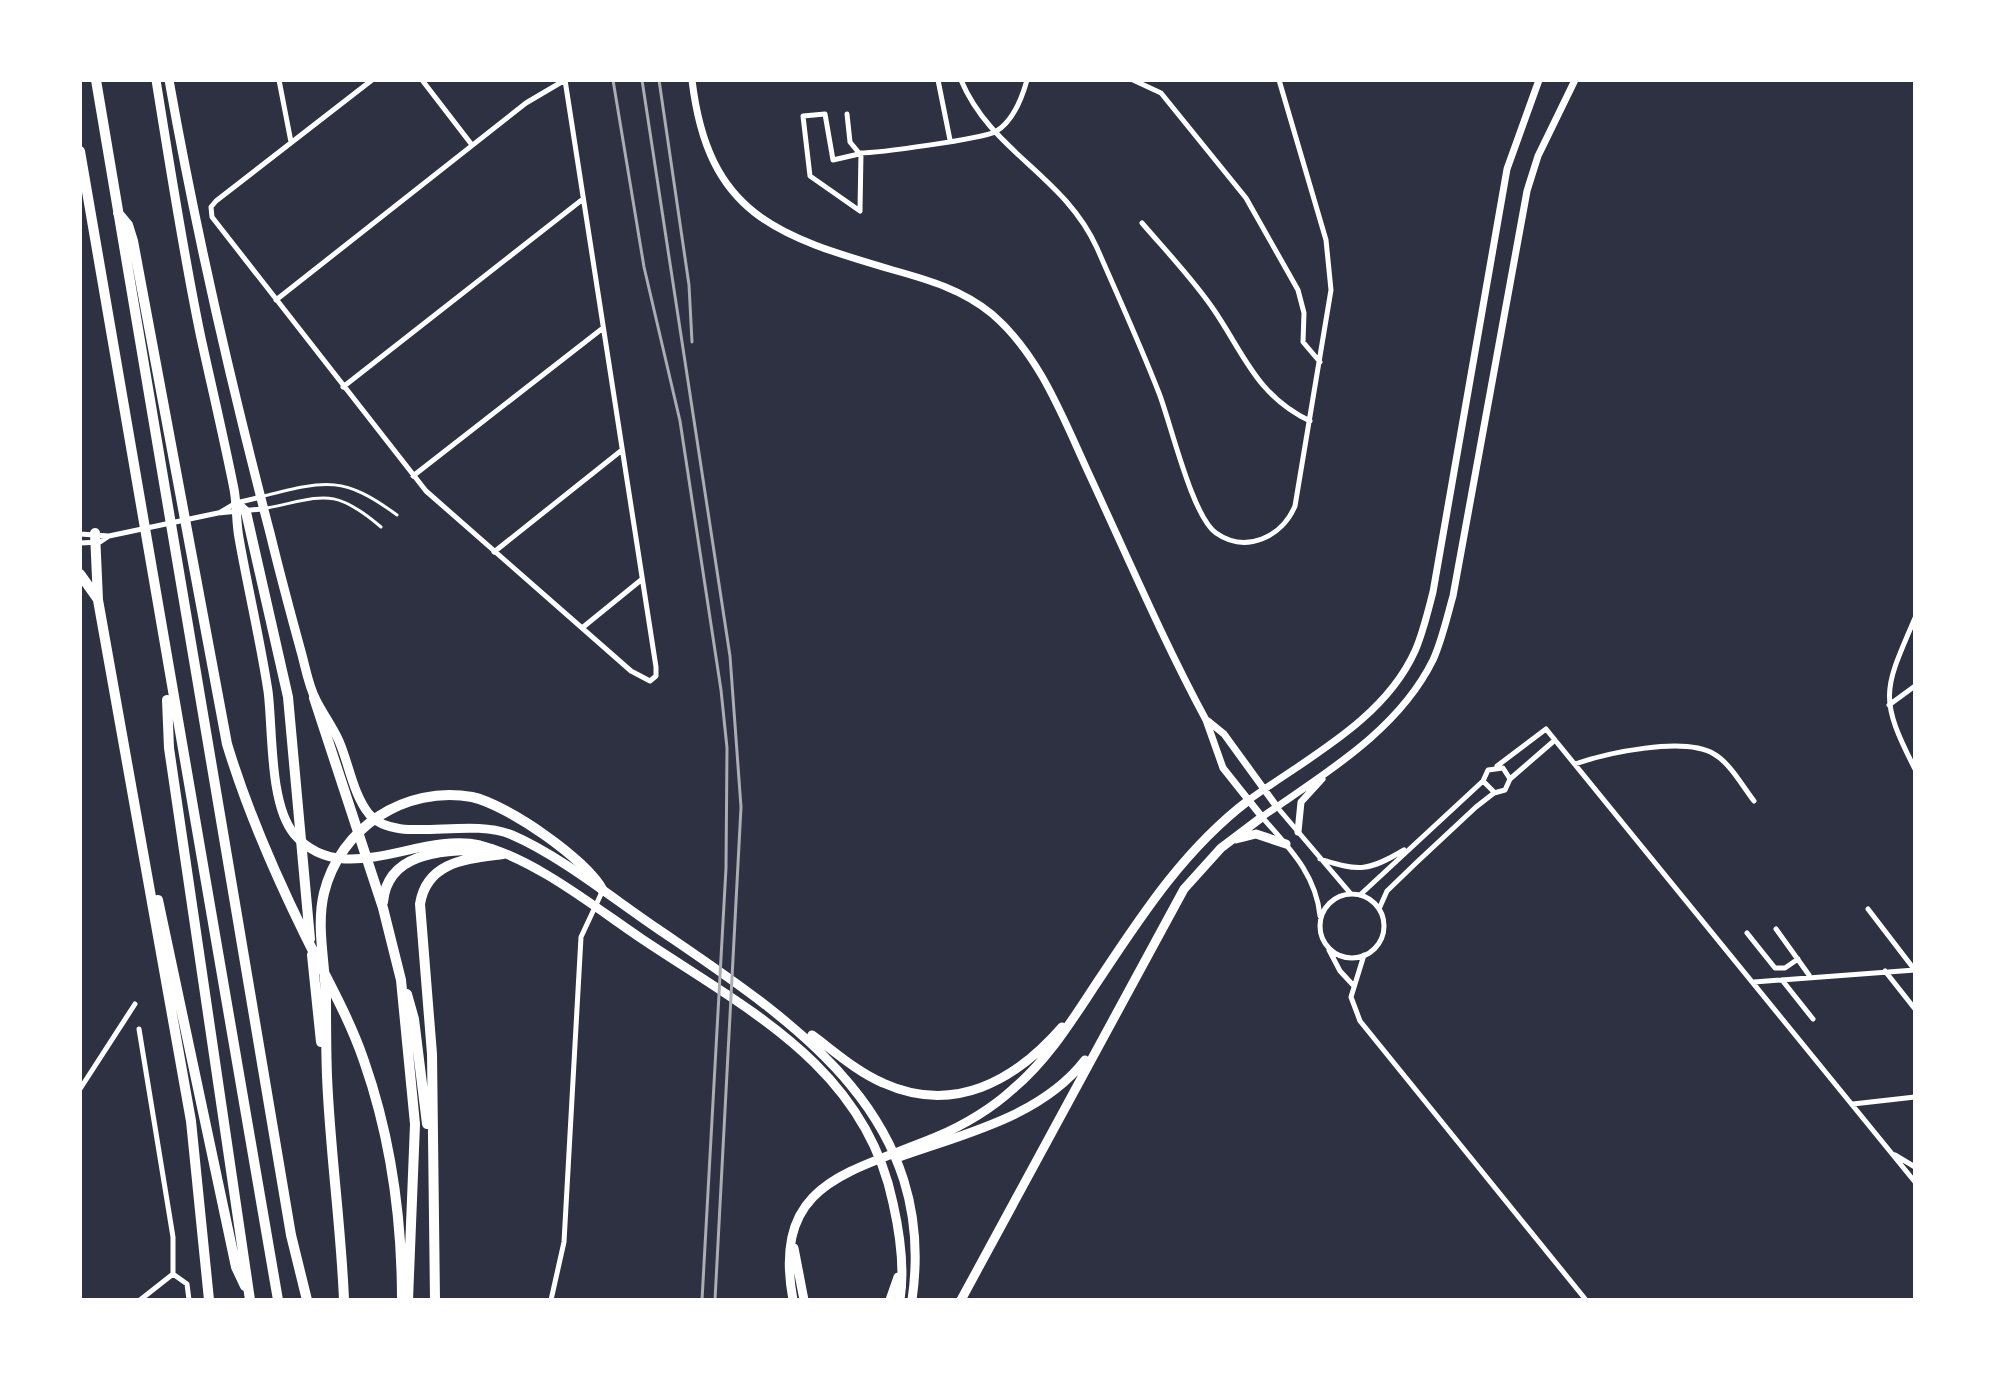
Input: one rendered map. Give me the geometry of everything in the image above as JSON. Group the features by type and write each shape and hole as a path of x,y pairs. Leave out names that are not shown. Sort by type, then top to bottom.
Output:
{"highway":[{"path":"96,80 291,1235 307,1300"},
{"path":"80,151 167,670 278,1300"},
{"path":"116,212 128,225 133,241 227,744 257,831 351,1030 374,1091 389,1149 400,1224 405,1300"},
{"path":"240,509 288,697 316,1001 327,1076"},
{"path":"95,538 98,600 193,1137 209,1300"},
{"path":"80,574 98,600"},
{"path":"167,670 169,748 250,1297"},
{"path":"314,698 383,908 414,1019 432,1154"},
{"path":"344,1300 327,1076 322,902 333,869 348,843 384,812 426,797 481,799 526,822 580,865 603,891"},
{"path":"383,908 389,881 407,862 435,853 491,849"},
{"path":"435,1300 432,1054 421,896 432,876 449,864 503,854"},
{"path":"148,870 236,1267 250,1297"},
{"path":"401,980 415,1124 405,1300"}],"main road":[{"path":"156,80 186,257 240,509 268,690 281,810 294,834 313,850 338,860 450,843 491,849 593,906 778,1030 844,1093 873,1141 891,1189 901,1263 900,1300"},
{"path":"169,80 203,253 263,509 314,698 338,739 365,807 381,824 399,830 464,826 500,831 529,844 603,891 873,1078 903,1091 929,1095 975,1090 1017,1071 1060,1029 1102,975"},
{"path":"937,1140 988,1109 1032,1072 1066,1031 1178,866 1206,834 1249,800"},
{"path":"961,1300 1184,889 1229,841 1262,817"},
{"path":"1229,841 1256,834 1286,844"},
{"path":"737,983 813,1042 842,1071 875,1114 901,1176 910,1209 915,1257 912,1300"},
{"path":"793,1300 788,1250 808,1204 824,1187 858,1169 1004,1119 1045,1098 1075,1073 1101,1039"},
{"path":"804,1300 794,1259 797,1238 815,1203 858,1169"},
{"path":"890,1300 901,1263"}],"street":[{"path":"279,80 291,142"},
{"path":"276,300 526,103 565,80 656,667 652,679 640,677 582,628 413,476 343,387 212,217 211,207 216,201 372,80"},
{"path":"422,80 472,145"},
{"path":"692,80 704,139 726,182 747,209 786,235 958,292 991,314 1018,340 1056,405 1206,720 1223,768 1286,844 1314,887 1323,940 1340,971 1353,985"},
{"path":"938,80 950,140"},
{"path":"961,80 976,110 994,133 1058,189 1087,230 1160,395 1199,510 1212,530 1226,538 1249,542 1282,527 1295,506 1330,306 1328,253 1279,80"},
{"path":"847,114 850,142 860,153 860,211 810,176 803,116 825,114 834,160 860,153 994,133 1014,112 1027,80"},
{"path":"1133,80 1161,93 1238,185 1298,290 1304,313 1303,342 1320,362"},
{"path":"1249,800 1357,722 1380,701 1414,653 1433,592 1507,169 1539,80"},
{"path":"1262,817 1373,736 1412,695 1433,660 1453,596 1527,191 1538,156 1575,80"},
{"path":"343,387 584,198"},
{"path":"1142,223 1214,310 1256,380 1296,414 1310,421"},
{"path":"413,476 603,328"},
{"path":"494,552 623,449"},
{"path":"218,513 240,509 261,497"},
{"path":"80,543 218,513 263,509"},
{"path":"80,534 95,538"},
{"path":"582,628 641,580"},
{"path":"1915,618 1887,691 1888,706 1915,769"},
{"path":"1888,706 1915,686"},
{"path":"1206,720 1224,734 1277,807 1351,894"},
{"path":"1360,895 1483,781 1488,770 1546,729 1915,1182"},
{"path":"1379,909 1387,891 1494,793 1505,790 1510,779 1555,740"},
{"path":"1575,764 1625,751 1689,747 1716,755 1754,801"},
{"path":"1298,832 1301,802 1341,760"},
{"path":"1497,766 1503,768 1510,779"},
{"path":"1483,781 1494,793"},
{"path":"1319,858 1348,868 1372,868 1412,846"},
{"path":"551,1300 564,1242 579,949 583,928 603,891"},
{"path":"1320,921 1334,899 1351,894 1360,895 1379,909 1384,922 1382,936 1364,955 1353,985 1351,1004 1360,1021 1586,1300"},
{"path":"1868,909 1915,970"},
{"path":"1776,929 1809,976"},
{"path":"1747,933 1775,968 1785,968 1798,959"},
{"path":"1329,948 1345,957 1364,955"},
{"path":"1885,970 1915,1009"},
{"path":"1753,982 1915,970"},
{"path":"1781,979 1813,1019"},
{"path":"80,1089 135,1004"},
{"path":"139,1029 173,1237 173,1274"},
{"path":"1852,1104 1915,1097"},
{"path":"1891,1152 1915,1167"},
{"path":"140,1300 173,1274"},
{"path":"173,1274 187,1284 189,1300"}],"lane":[{"path":"261,497 343,485 367,494 397,515"},
{"path":"263,509 320,497 337,497 357,507 381,527"}],"railway":[{"path":"613,80 644,267 680,421 727,748 726,868 702,1300"},
{"path":"642,80 730,656 741,807 715,1300"},
{"path":"659,80 689,285 692,342"}]}
